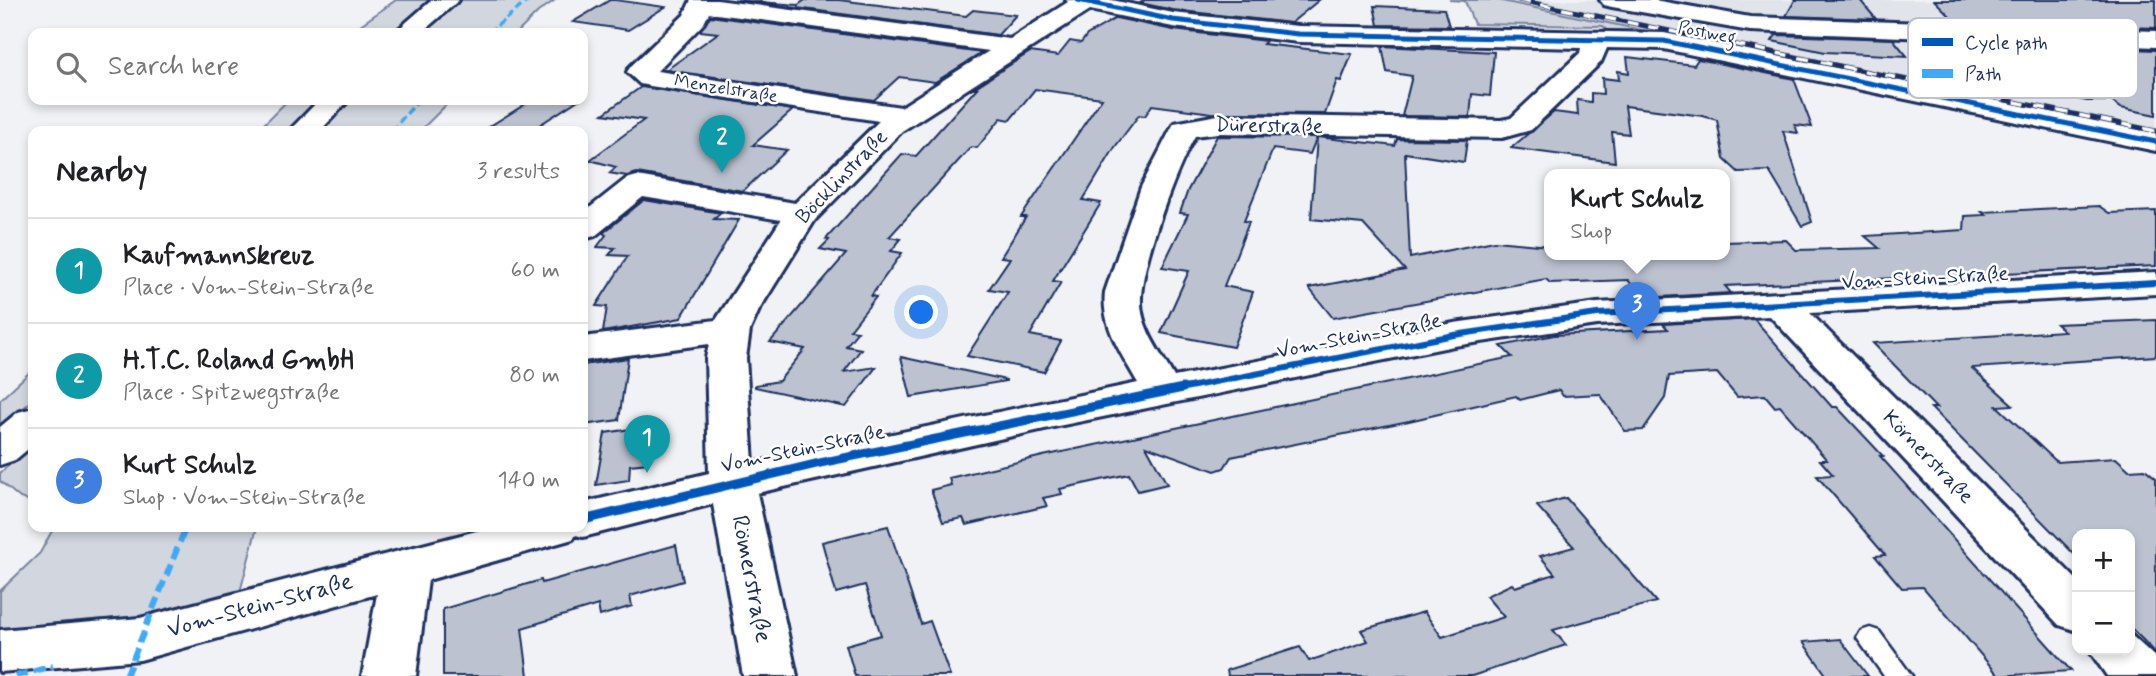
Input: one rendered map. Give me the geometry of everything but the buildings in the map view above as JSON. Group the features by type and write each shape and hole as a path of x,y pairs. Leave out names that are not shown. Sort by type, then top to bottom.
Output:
{"street":[{"path":"412,28 447,0"},
{"path":"1612,0 1750,24 1908,30"},
{"name":"Postweg","path":"1082,1 1173,20 1298,34 1589,38 1677,43 1908,91"},
{"name":"Böcklinstraße","path":"732,482 726,358 731,330 740,310 802,214 903,116 1082,1"},
{"name":"Menzelstraße","path":"903,116 650,78 642,74 642,69 695,18 701,3 1014,47"},
{"path":"1908,10 1915,18"},
{"name":"Dürerstraße","path":"1163,392 1128,326 1122,296 1146,218 1184,129 1218,124 1471,130 1508,128 1526,120 1592,56 1594,48 1589,38"},
{"path":"2138,38 2156,39"},
{"name":"Postweg","path":"1943,98 2156,142"},
{"path":"309,126 330,105"},
{"path":"588,225 637,186 802,214"},
{"name":"Vom-Stein-Straße","path":"588,519 732,482 1163,392 1534,322 1597,314 2156,283"},
{"name":"Körnerstraße","path":"1779,303 2072,606"},
{"path":"588,348 731,330"},
{"path":"0,450 28,426"},
{"name":"Römerstraße","path":"732,482 770,676"},
{"name":"Vom-Stein-Straße","path":"0,651 61,656 139,639 538,532"},
{"path":"389,676 406,566"},
{"path":"2120,655 2140,676"}],"lane":[{"path":"1870,638 1899,676"}],"shaded area":[{"path":"396,0 437,0 401,28 356,28"},
{"path":"457,0 555,0 522,28 423,28"},
{"path":"1449,0 1497,0 1661,34 1609,34 1603,26 1474,24 1465,1"},
{"path":"1497,0 2156,0 2156,137 1969,98 2138,98 2138,18 1908,18 1908,85"},
{"path":"283,105 318,105 297,126 262,126"},
{"path":"342,105 446,105 425,126 322,126"},
{"path":"28,374 28,404 0,427 0,400"},
{"path":"28,449 28,501 20,498 0,481 0,473"},
{"path":"51,532 256,532 240,592 163,614 63,623 41,635 0,636 0,591 40,553"}],"railway":[{"path":"1519,0 1908,80"},
{"path":"1996,98 2156,131"}],"marked path":[{"path":"494,28 529,0"},
{"path":"396,126 414,105"},
{"path":"126,676 184,532"},
{"path":"16,676 53,666"}],"cycle path":[{"path":"1078,0 1173,20 1298,34 1664,41 1908,91"},
{"path":"1942,98 2156,142"},
{"path":"588,519 740,481 979,429 1502,327 1597,314 2156,283"}],"place":[{"name":"H.T.C. Roland GmbH","path":"722,173"},
{"name":"Kurt Schulz","path":"1637,340"},
{"name":"Kaufmannskreuz","path":"647,473"}]}
